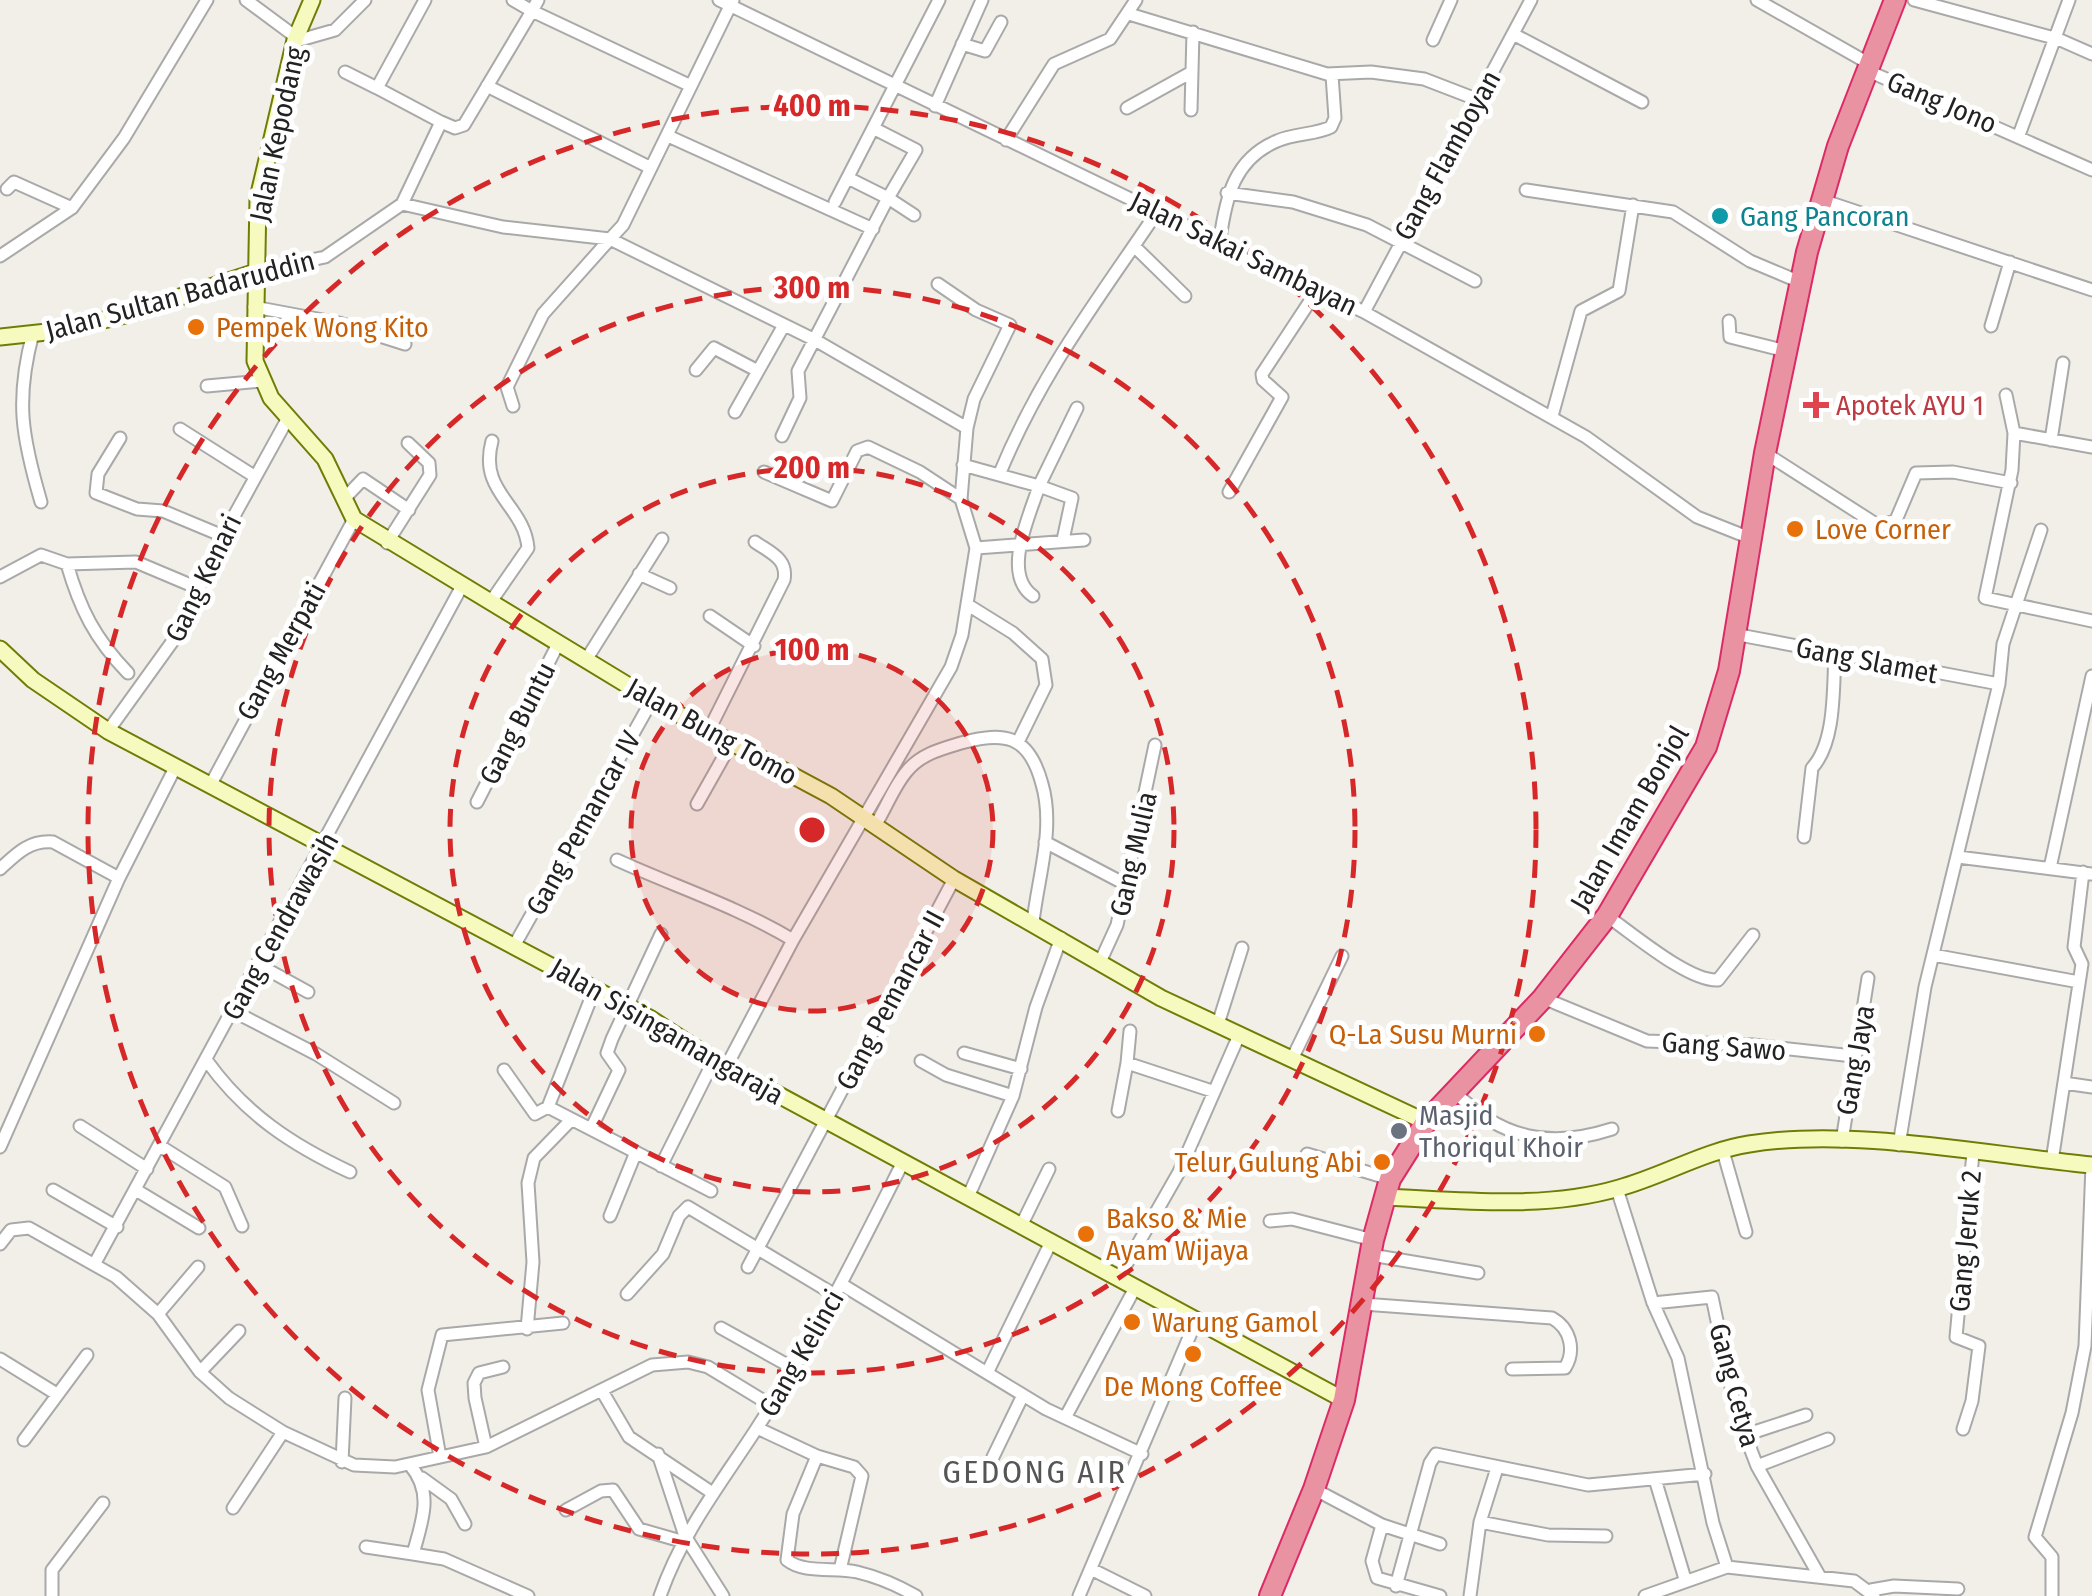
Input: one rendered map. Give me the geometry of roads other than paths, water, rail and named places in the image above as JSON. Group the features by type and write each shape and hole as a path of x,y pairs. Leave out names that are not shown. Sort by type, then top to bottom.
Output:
{"highway":[{"name":"Jalan Imam Bonjol","path":"1270,1596 1314,1488 1344,1400 1386,1188 1426,1122 1544,998 1606,916 1706,748 1721,707 1765,453 1800,282 1822,200 1867,67 1895,0"}],"street":[{"path":"0,256 72,208 124,138 207,0"},
{"path":"246,0 295,40 335,30 364,0"},
{"name":"Jalan Kepodang","path":"256,272 258,198 295,40 312,0"},
{"path":"377,88 426,0"},
{"path":"513,0 535,5 691,86"},
{"path":"835,202 939,0"},
{"path":"935,106 982,0"},
{"path":"1117,0 1193,32 1332,75 1371,72 1424,79 1476,99"},
{"path":"1432,40 1451,0"},
{"name":"Gang Flamboyan","path":"1364,312 1531,0"},
{"path":"1757,0 1867,67"},
{"path":"1914,0 2058,39 2092,54"},
{"path":"2019,135 2070,0"},
{"path":"513,406 507,387 532,332 623,224 668,136 728,2"},
{"name":"Jalan Sakai Sambayan","path":"728,2 1364,312 1552,416 1697,517 1750,538"},
{"path":"345,72 441,122 463,126 535,5"},
{"path":"1006,140 1054,64 1110,39 1132,8"},
{"path":"962,44 984,51 1001,22"},
{"path":"1190,110 1193,32"},
{"path":"1514,34 1642,102"},
{"name":"Gang Jono","path":"1867,67 2092,170"},
{"path":"1127,108 1190,73"},
{"path":"1220,239 1227,193 1240,169 1256,153 1276,141 1332,127 1332,75"},
{"path":"487,86 651,168"},
{"path":"441,122 402,204 503,228 610,239 815,340 966,428"},
{"path":"782,436 800,398 798,371 916,150 873,128"},
{"path":"668,136 872,229"},
{"path":"848,178 914,214"},
{"path":"7,189 14,182 72,208"},
{"path":"1526,190 1673,212 1750,260 1800,282"},
{"path":"1227,193 1293,202 1367,224 1476,281"},
{"path":"1822,200 2092,290"},
{"name":"Jalan Sultan Badaruddin","path":"0,337 125,315 256,272 325,257 402,204"},
{"path":"1552,416 1581,311 1619,290 1633,206"},
{"path":"999,474 1038,390 1103,284 1158,212"},
{"path":"1135,247 1185,296"},
{"path":"1991,326 2010,262"},
{"name":"Jalan Bung Tomo","path":"256,272 254,361 261,381 325,459 354,519 387,543 492,600 652,700 710,728 870,821 954,879 1102,960 1161,998 1426,1122"},
{"path":"870,821 951,667 968,605 976,548 961,499 966,428 974,399 1010,324 976,310 938,284"},
{"path":"1228,492 1282,397 1263,380 1266,366 1318,289"},
{"path":"254,308 339,323 405,344"},
{"path":"1730,321 1730,337 1786,351"},
{"path":"736,412 784,325"},
{"path":"33,333 20,396 24,439 41,502"},
{"path":"696,370 714,348 758,371"},
{"path":"2051,440 2063,363"},
{"path":"208,386 261,381"},
{"path":"2006,394 2014,433 2010,483 1983,591 1985,598 2092,622"},
{"path":"1033,596 1021,582 1020,545 1040,486 1077,408"},
{"name":"Gang Kenari","path":"108,732 180,631 223,536 288,418"},
{"path":"180,429 254,476"},
{"path":"2014,433 2092,447"},
{"path":"120,438 98,474 96,493 137,509 162,511 223,536"},
{"path":"492,441 488,472 522,524 528,548 492,600"},
{"path":"387,543 430,469 408,443"},
{"path":"764,472 832,501 857,451 868,447 920,472 961,499"},
{"path":"1765,453 1879,526 1896,520 1916,472 1953,472 2010,483"},
{"path":"963,465 1072,498 1063,540"},
{"path":"343,500 363,479 409,510"},
{"name":"Gang Merpati","path":"211,784 354,519"},
{"path":"1899,1145 1912,1044 2000,684 2003,644 2041,530"},
{"path":"586,660 662,539"},
{"path":"976,548 1084,540"},
{"path":"710,728 754,646 786,569 781,560 755,542"},
{"path":"0,577 41,555 66,564 136,562 200,589"},
{"path":"66,564 81,613 128,673"},
{"path":"639,574 670,588"},
{"name":"Gang Cendrawasih","path":"95,1263 235,1012 462,586"},
{"path":"968,605 1013,632 1042,658 1046,685 1018,742"},
{"path":"710,616 754,646"},
{"name":"Gang Slamet","path":"1734,634 2000,684"},
{"name":"Gang Buntu","path":"476,802 558,644"},
{"name":"Jalan Sisingamangaraja","path":"0,650 33,680 108,732 651,1018 720,1063 1344,1400"},
{"path":"1804,837 1812,768 1820,759 1832,703 1836,653"},
{"path":"2050,868 2092,676"},
{"name":"Gang Pemancar IV","path":"514,946 652,700"},
{"path":"662,1166 792,940 906,771 934,751 1000,736 1018,742 1028,751 1043,784 1045,842 1033,922"},
{"path":"696,804 732,742"},
{"name":"Gang Mulia","path":"1102,960 1117,925 1156,745"},
{"path":"0,1148 120,878 176,766"},
{"path":"0,869 20,850 41,841 52,842 120,878"},
{"path":"1045,842 1125,884"},
{"path":"1958,857 2088,873 2074,947 2087,965 2079,982 2052,1161"},
{"path":"616,860 683,890 707,894 792,940"},
{"name":"Gang Pemancar II","path":"748,1267 954,879"},
{"path":"1606,916 1682,967 1715,982 1753,935"},
{"path":"592,1127 619,1070 607,1054 661,934"},
{"path":"968,1197 1014,1096 1045,977 1061,938"},
{"path":"1218,1024 1242,948"},
{"path":"1933,955 2079,982"},
{"path":"1293,1057 1342,956"},
{"path":"259,965 308,992"},
{"name":"Gang Jaya","path":"1842,1142 1868,978"},
{"path":"504,1070 535,1114 548,1107 595,988"},
{"name":"Gang Sawo","path":"1544,998 1647,1041 1754,1045 1853,1056"},
{"path":"235,1012 316,1054 394,1103"},
{"path":"1118,1110 1130,1031"},
{"path":"1118,1278 1179,1172 1240,1033"},
{"path":"964,1052 1022,1069"},
{"path":"207,1061 234,1098 256,1117 302,1148 350,1172"},
{"path":"922,1062 964,1082 1014,1096"},
{"path":"1128,1064 1212,1091"},
{"path":"2064,1083 2092,1087"},
{"path":"1454,1092 1476,1112 1512,1134 1558,1142 1612,1129"},
{"path":"548,1107 570,1121"},
{"path":"526,1329 533,1262 528,1183 534,1158 570,1121 577,1118 711,1192"},
{"path":"80,1126 148,1169"},
{"path":"1307,1154 1386,1188 1516,1200 1617,1189 1749,1144 1899,1145 2092,1165 2085,1346 2072,1413 2035,1537 2052,1557 2052,1596"},
{"path":"160,1146 225,1187 242,1226"},
{"path":"1723,1151 1746,1232"},
{"path":"610,1216 636,1152"},
{"name":"Gang Jeruk 2","path":"1963,1429 1972,1401 1979,1346 1956,1337 1973,1152"},
{"name":"Gang Kelinci","path":"660,1596 683,1539 710,1492 756,1428 838,1290 903,1162"},
{"path":"1021,1226 1049,1170"},
{"path":"1617,1189 1652,1303 1678,1358 1726,1567"},
{"path":"52,1190 116,1226"},
{"path":"136,1190 199,1228"},
{"path":"627,1294 663,1254 680,1216 688,1208 988,1371 1065,1418 1142,1454"},
{"path":"1270,1220 1292,1219 1372,1248 1478,1274"},
{"path":"0,1244 11,1230 29,1228 95,1263 158,1314 200,1372 229,1398 342,1462 377,1467 410,1465 486,1447 652,1365 688,1362 708,1366 769,1404"},
{"path":"988,1371 1052,1242"},
{"path":"158,1314 198,1267"},
{"path":"1065,1418 1135,1288"},
{"name":"Gang Cetya","path":"1652,1303 1712,1297 1745,1435 1757,1466 1820,1577"},
{"path":"1363,1304 1552,1318 1561,1323 1570,1344 1566,1368 1512,1369"},
{"path":"1080,1596 1196,1321"},
{"path":"440,1457 428,1390 442,1335 564,1323"},
{"path":"721,1328 791,1367"},
{"path":"200,1372 239,1331"},
{"path":"24,1440 55,1392 87,1355"},
{"path":"0,1360 55,1392"},
{"path":"486,1447 474,1383 478,1373 503,1366"},
{"path":"602,1391 629,1437 710,1492"},
{"path":"993,1457 1023,1395"},
{"path":"342,1462 345,1398"},
{"path":"1745,1435 1806,1414"},
{"path":"756,1428 817,1456 854,1467 862,1476 840,1570"},
{"path":"233,1508 283,1432"},
{"path":"1757,1466 1828,1439"},
{"path":"1396,1586 1430,1464 1442,1453 1588,1485 1705,1474"},
{"path":"658,1454 683,1539 723,1596"},
{"path":"817,1456 786,1539 787,1560 804,1568 840,1570 886,1580 916,1596"},
{"path":"410,1465 451,1499 465,1524"},
{"path":"1470,1596 1480,1522 1497,1468"},
{"path":"413,1554 426,1502 422,1478"},
{"path":"1655,1478 1686,1580"},
{"path":"1314,1488 1382,1524 1440,1544"},
{"path":"566,1510 601,1491 613,1490 639,1529 683,1539"},
{"path":"52,1596 52,1570 103,1503"},
{"path":"1480,1522 1548,1536 1606,1536"},
{"path":"1382,1524 1373,1572 1396,1586 1436,1596"},
{"path":"366,1547 444,1559 528,1596"},
{"path":"1645,1596 1726,1567 1854,1581 1873,1593 1894,1586 1958,1589"},
{"path":"1093,1570 1145,1596"}],"place":[{"name":"Gang Pancoran","path":"1720,216"},
{"name":"Pempek Wong Kito","path":"196,327"},
{"name":"Apotek AYU 1","path":"1816,405"},
{"name":"Love Corner","path":"1795,529"},
{"name":"Q-La Susu Murni","path":"1537,1034"},
{"name":"Masjid Thoriqul Khoir","path":"1399,1131"},
{"name":"Telur Gulung Abi","path":"1382,1162"},
{"name":"Bakso & Mie Ayam Wijaya","path":"1086,1234"},
{"name":"Warung Gamol","path":"1132,1322"},
{"name":"De Mong Coffee","path":"1193,1354"}],"district":[{"name":"GEDONG AIR","path":"1035,1472"}]}
